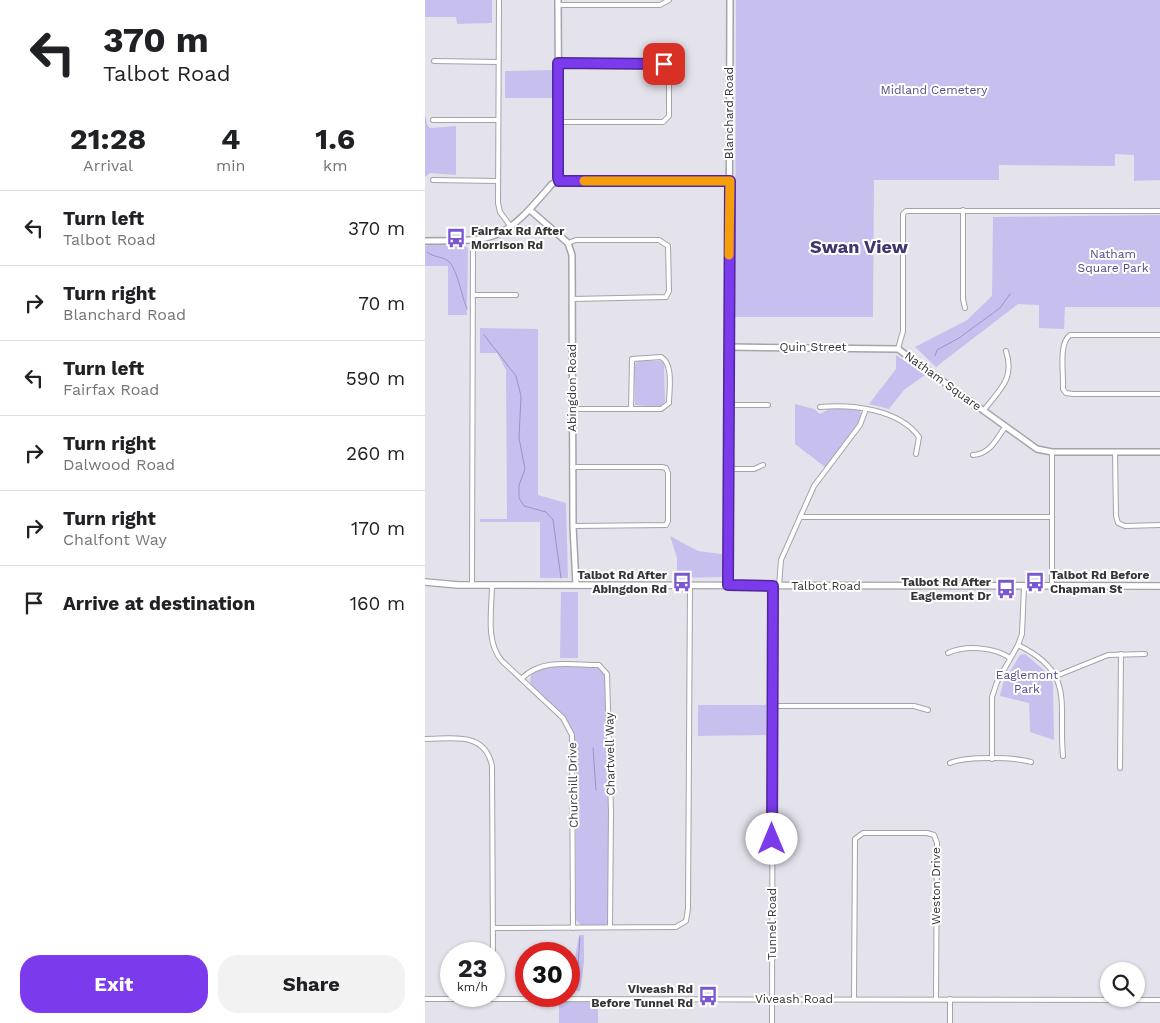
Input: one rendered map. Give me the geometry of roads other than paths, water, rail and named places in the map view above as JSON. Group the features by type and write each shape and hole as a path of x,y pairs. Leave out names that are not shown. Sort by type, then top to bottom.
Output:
{"main road":[{"name":"Talbot Road","path":"425,582 432,584 472,585 1160,586"},
{"name":"Talbot Road","path":"425,587 432,584"}],"street":[{"path":"499,0 497,181 500,212 511,227"},
{"path":"559,181 558,3 661,4 669,0"},
{"name":"Blanchard Road","path":"728,585 729,0"},
{"path":"434,61 498,62"},
{"path":"558,63 661,64 667,66 669,72 669,116 663,122 558,122"},
{"path":"433,120 498,120"},
{"path":"433,180 497,181"},
{"path":"425,241 473,241 496,236 511,227 531,210 552,184 559,181 730,181"},
{"path":"531,210 568,243 576,240 659,240 668,246 669,292 666,298 573,299"},
{"name":"Natham Square","path":"1160,211 909,210 903,214 903,331 899,349 1031,446 1052,452 1160,452"},
{"path":"963,210 963,299 965,308"},
{"path":"472,585 473,241"},
{"name":"Abingdon Road","path":"568,243 572,255 572,467 576,585"},
{"path":"474,295 516,295"},
{"path":"1160,335 1070,335 1066,338 1063,346 1063,389 1066,392 1160,394"},
{"name":"Quin Street","path":"728,347 899,349"},
{"path":"984,410 1009,375 1010,363 1006,351"},
{"path":"572,409 631,409 667,406 669,366 666,360 661,357 632,359 631,409"},
{"path":"727,405 768,405"},
{"path":"820,407 853,406 893,417 917,434 920,441 916,454"},
{"name":"Tunnel Road","path":"772,1023 773,706 776,586 781,560 815,486 860,424 866,409"},
{"path":"973,455 984,454 989,450 1005,427"},
{"path":"1052,452 1052,586"},
{"path":"1115,452 1115,516 1118,523 1125,526 1160,525"},
{"path":"728,469 754,469 763,465"},
{"path":"572,467 662,467 666,468 668,482 668,520 666,525 573,526"},
{"path":"800,516 1051,517"},
{"name":"Churchill Drive","path":"492,585 493,647 502,661 563,718 572,735 573,928"},
{"path":"493,928 676,927 685,923 688,909 690,586"},
{"path":"992,759 993,697 997,682 1018,645 1023,625 1024,586"},
{"path":"1018,645 1044,660 1056,676 1062,696 1063,756"},
{"path":"948,653 956,650 990,650 999,651 1009,658"},
{"path":"1120,768 1121,654"},
{"path":"1056,676 1108,655 1145,654"},
{"name":"Chartwell Way","path":"522,678 532,669 548,665 599,665 607,674 611,811 610,927"},
{"path":"773,706 914,706 928,710"},
{"path":"425,739 471,740 483,746 489,754 492,766 493,942"},
{"path":"950,763 960,760 992,759 1031,762"},
{"name":"Weston Drive","path":"854,998 855,838 863,833 927,833 934,835 937,843 937,998"},
{"name":"Viveash Road","path":"426,997 440,997"},
{"name":"Viveash Road","path":"505,997 1160,1000"},
{"path":"950,999 950,1023"}],"waterway":[{"path":"427,252 446,259 451,264 457,276 467,309"},
{"path":"935,356 937,350 959,338 1000,308 1010,294"},
{"path":"484,335 516,376 521,396 519,438 525,469 519,485 519,498 524,506 546,512 553,520 561,578"},
{"path":"593,748 596,790"},
{"path":"580,937 580,942"}],"place":[{"name":"Fairfax Rd After Morrison Rd","path":"456,238"},
{"name":"Talbot Rd After Abingdon Rd","path":"682,582"},
{"name":"Talbot Rd Before Chapman St","path":"1035,582"},
{"name":"Talbot Rd After Eaglemont Dr","path":"1006,589"},
{"name":"Viveash Rd Before Tunnel Rd","path":"708,996"}],"district":[{"name":"Swan View","path":"859,247"}],"park label":[{"name":"Midland Cemetery","path":"934,90"},
{"name":"Natham Square Park","path":"1113,261"},
{"name":"Eaglemont Park","path":"1027,682"}]}
